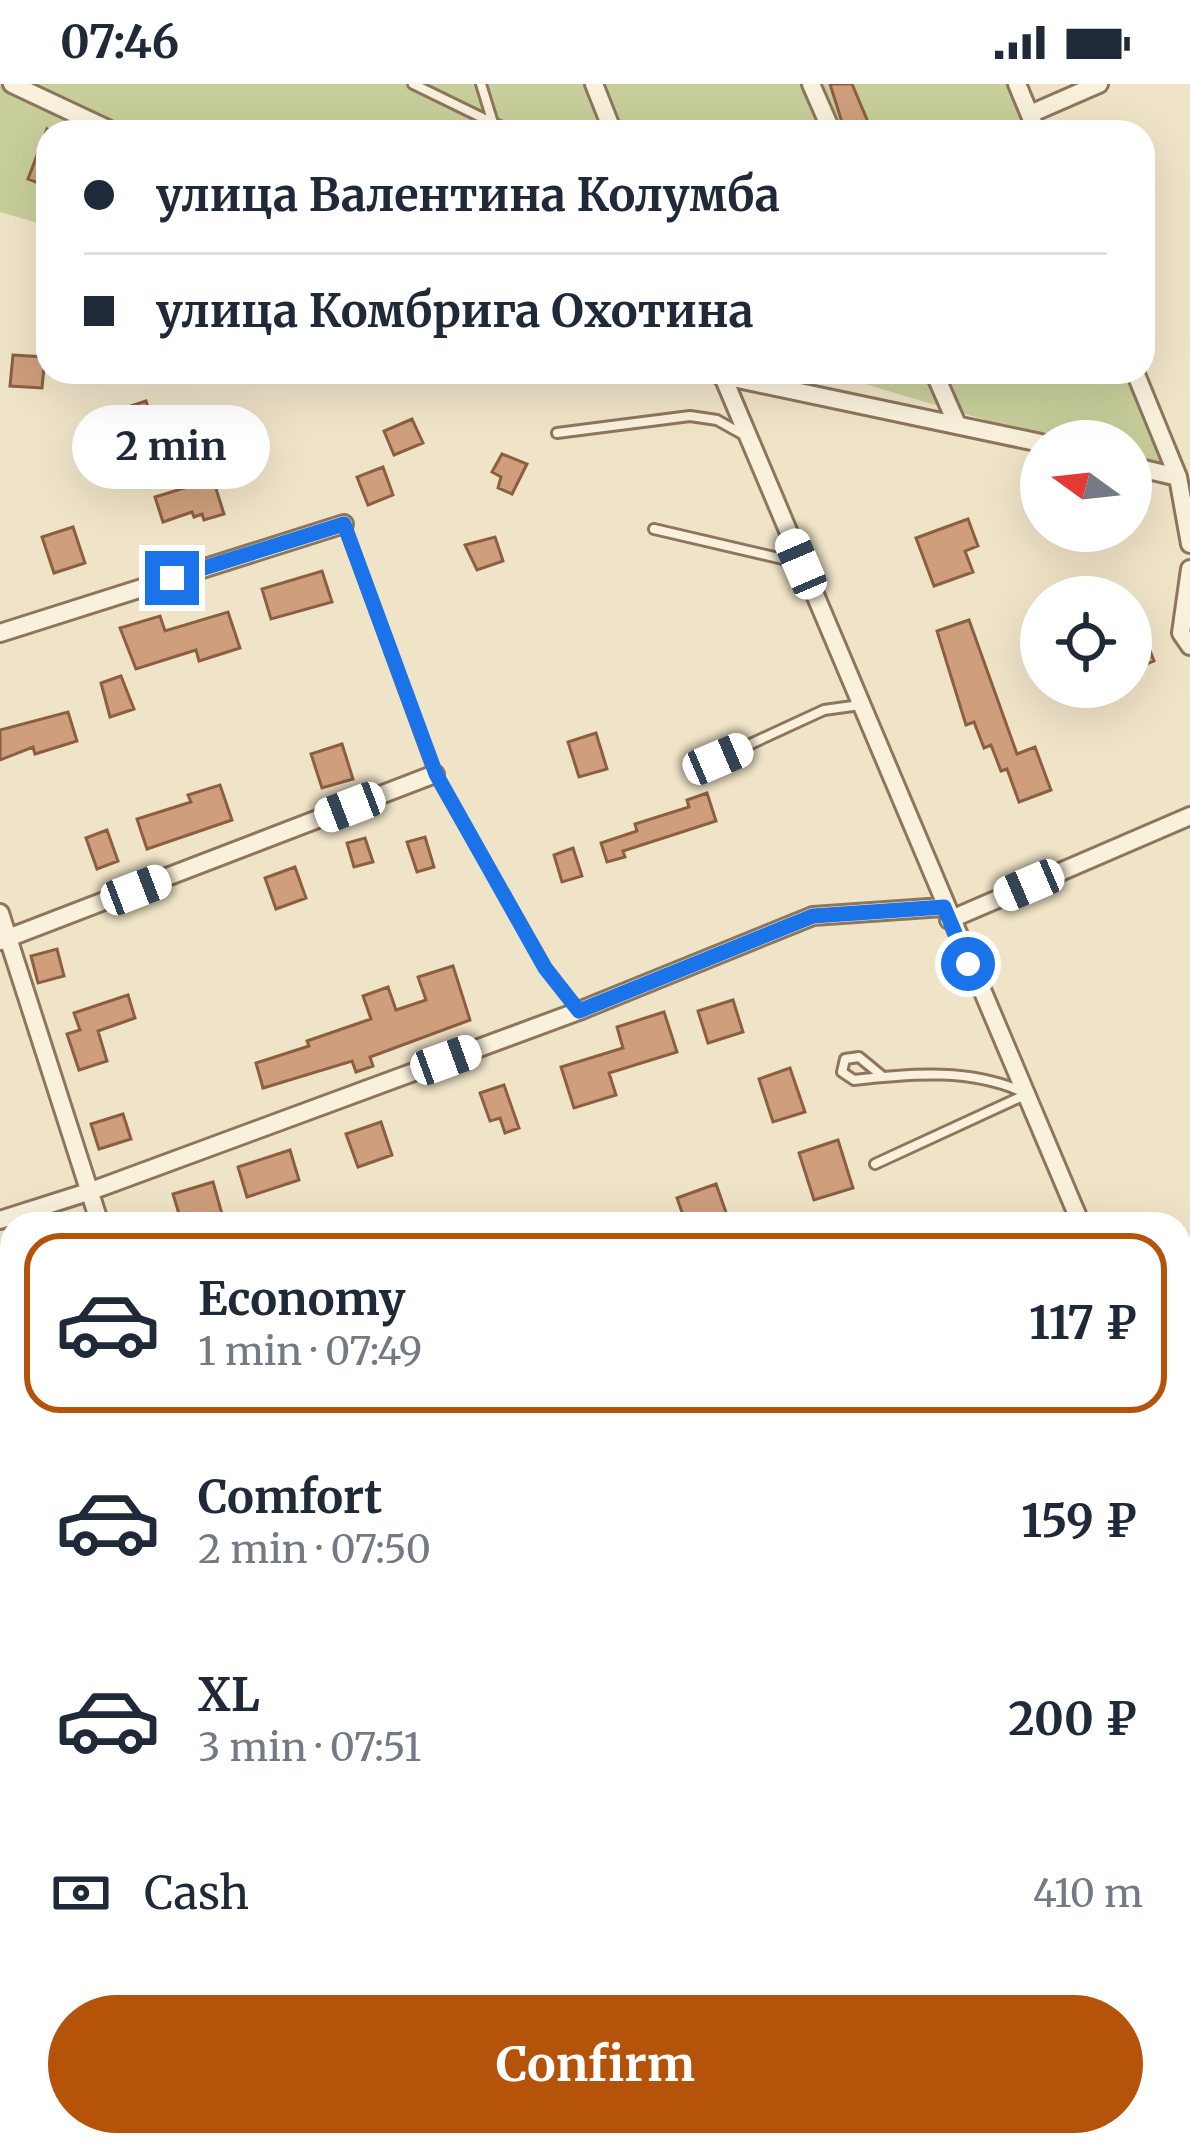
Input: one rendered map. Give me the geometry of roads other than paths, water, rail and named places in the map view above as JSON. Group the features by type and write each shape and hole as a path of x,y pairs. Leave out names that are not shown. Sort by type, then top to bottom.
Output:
{"street":[{"path":"13,84 89,120"},
{"path":"593,84 608,120"},
{"path":"811,84 827,120"},
{"path":"1018,84 1032,120"},
{"path":"1030,114 1099,84"},
{"path":"723,384 1076,1212"},
{"path":"771,384 1020,438"},
{"path":"939,384 956,422"},
{"path":"1140,384 1178,477 1190,544"},
{"path":"1152,471 1178,477"},
{"path":"0,633 344,524"},
{"path":"1190,568 1180,633 1190,646"},
{"path":"4,940 436,774"},
{"path":"25,1212 579,1011 813,916 946,913 1190,816"},
{"path":"0,913 4,940 97,1212"}],"lane":[{"path":"413,84 487,120"},
{"path":"481,84 492,120"},
{"path":"557,433 690,416 717,420 748,437"},
{"path":"344,524 436,774 545,968 579,1011"},
{"path":"654,530 801,564"},
{"path":"718,759 824,710 861,705"},
{"path":"882,1076 859,1057 845,1059 842,1072 854,1080 974,1076 1027,1094"},
{"path":"874,1164 1027,1094"}]}
